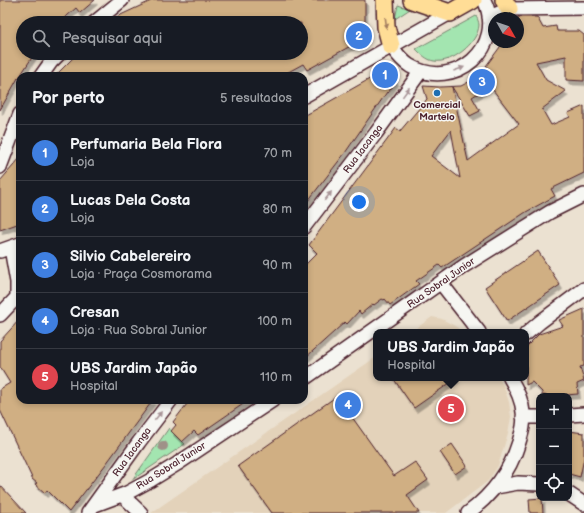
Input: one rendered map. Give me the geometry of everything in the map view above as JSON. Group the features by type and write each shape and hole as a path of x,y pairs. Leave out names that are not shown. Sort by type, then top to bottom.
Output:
{"main road":[{"path":"384,0 386,27 391,46"},
{"path":"412,0 450,13 473,0"}],"street":[{"path":"103,16 122,0"},
{"path":"484,0 489,12"},
{"path":"496,12 507,4 584,8"},
{"path":"308,94 450,13"},
{"path":"391,46 401,59 409,65 421,71 439,74 467,66 484,46 488,34"},
{"path":"44,72 53,60"},
{"name":"Rua Iacanga","path":"308,222 421,71"},
{"path":"0,167 16,125"},
{"name":"Rua Sobral Junior","path":"375,329 464,266 544,216 584,195"},
{"path":"10,247 16,277"},
{"path":"441,283 477,329"},
{"path":"529,331 584,289"},
{"path":"0,315 16,299"},
{"name":"Rua Sobral Junior","path":"308,376 373,331"},
{"path":"468,513 496,487 510,466 516,452 524,427 521,400 512,381"},
{"name":"Rua Iacanga","path":"91,509 168,404"},
{"name":"Rua Sobral Junior","path":"91,509 151,480 267,404"},
{"path":"572,415 584,414"},
{"path":"523,417 536,417"},
{"path":"496,487 518,483 536,484"},
{"path":"122,495 141,513"},
{"path":"572,496 584,504"}],"shaded area":[{"path":"432,317 442,319 459,329 415,329"},
{"path":"373,359 373,381 501,381 509,402 511,417 508,433 498,466 488,481 446,513 151,513"}],"green space":[{"path":"398,5 410,9 395,19"},
{"path":"476,16 479,25 478,32 469,45 456,56 441,61 434,61 422,55 416,49"},
{"path":"169,428 185,444 132,480"}],"building":[{"path":"0,0 95,0 80,13 76,8 67,16 16,16 16,60 30,60 23,72 16,72 16,82 0,110"},
{"path":"153,0 365,0 365,38 307,70 303,64 288,72 59,72 71,60 308,60 308,16 118,16"},
{"path":"524,17 537,17 543,28 556,26 557,31 579,31 584,35 584,81 566,80 566,56 536,62 546,80 566,91 542,109 551,125 570,117 568,113 584,106 584,173 551,189 555,196 526,212 442,268 439,265 416,281 419,284 390,305 385,299 382,299 361,314 359,311 347,324 345,322 308,355 308,262 317,253 309,245 396,128 400,131 427,99 423,86 461,86 480,76 488,68 486,66 499,48 524,48","holes":["490,86 519,124 468,161 452,87 470,116 480,111 472,97","451,130 460,178 431,156"]},
{"path":"389,68 396,81 345,153 308,201 308,114"},
{"path":"16,163 16,224 0,230 0,181"},
{"path":"538,251 560,285 507,321 485,287"},
{"path":"584,309 584,366 580,367 584,381 577,384 578,394 542,393 532,382 526,385 526,381 529,381 529,344 539,334 563,326 559,320"},
{"path":"16,323 16,404 150,404 69,512 47,490 45,493 35,484 37,483 32,479 0,410 0,389 10,383 0,367 0,341"},
{"path":"395,381 453,381 414,408"},
{"path":"337,396 394,476 415,462 428,480 407,495 419,513 272,513 238,466"},
{"path":"187,404 243,404 198,435 194,431 182,442 171,431 176,425 173,422"},
{"path":"572,431 584,433 584,458 580,477 572,475"},
{"path":"452,444 467,466 455,474 440,452"},
{"path":"0,485 26,513 0,513"},
{"path":"536,498 536,501 542,501 543,513 530,513 529,499"}],"place":[{"name":"Lucas Dela Costa","path":"359,36"},
{"name":"Perfumaria Bela Flora","path":"385,75"},
{"name":"Silvio Cabelereiro","path":"482,82"},
{"name":"Comercial Martelo","path":"437,93"},
{"name":"Cresan","path":"348,405"},
{"name":"UBS Jardim Japão","path":"451,409"}]}
